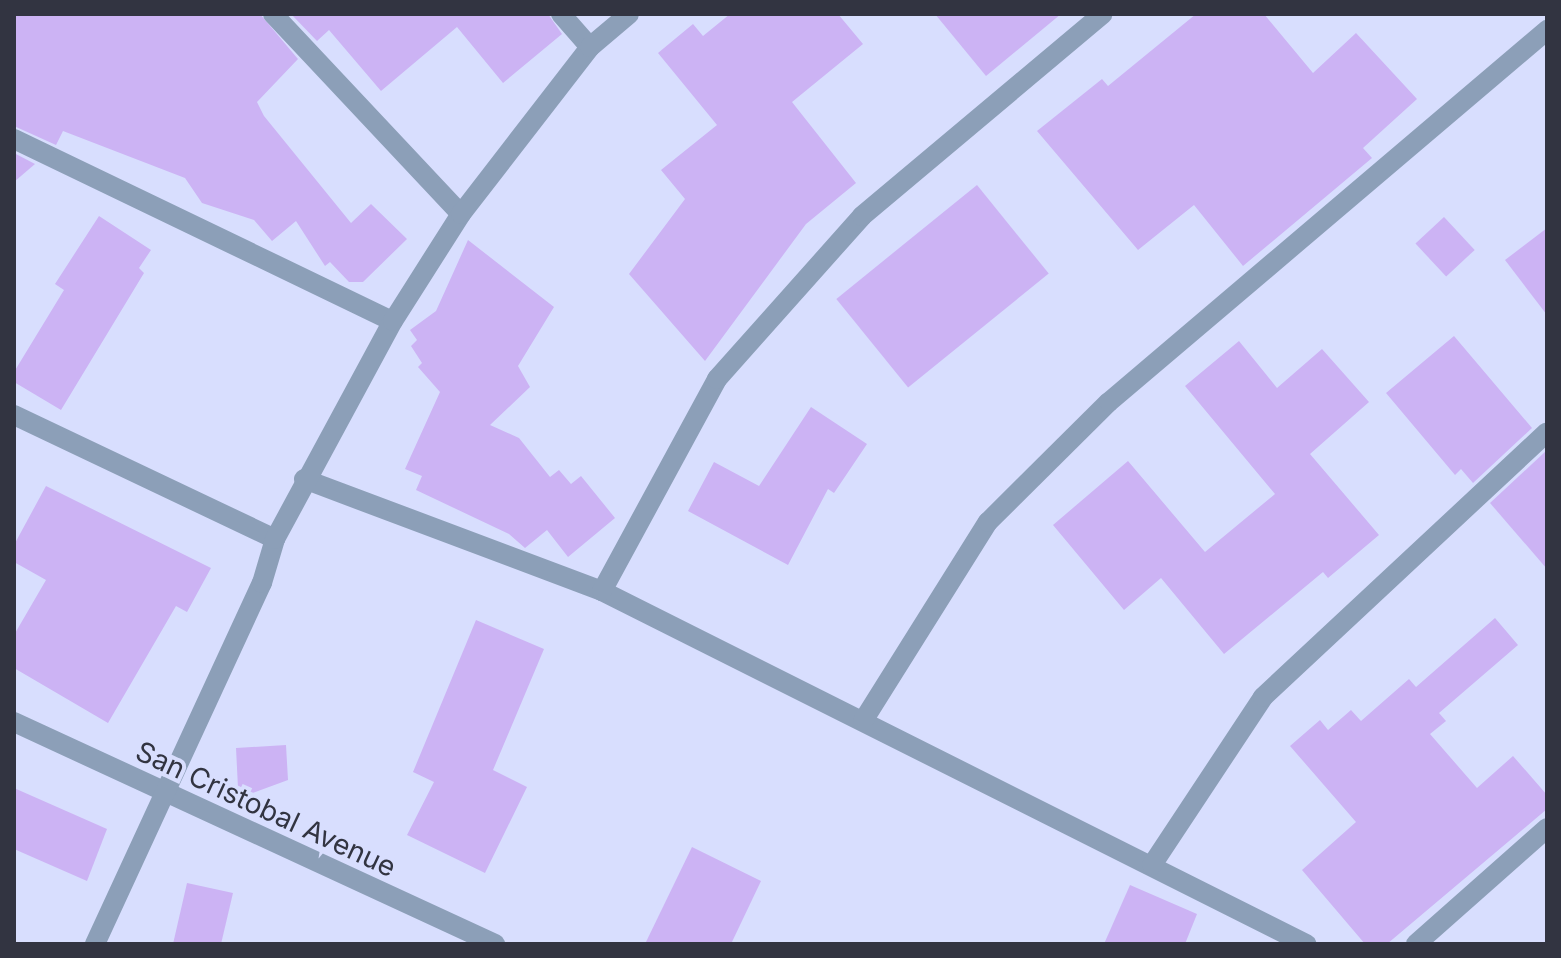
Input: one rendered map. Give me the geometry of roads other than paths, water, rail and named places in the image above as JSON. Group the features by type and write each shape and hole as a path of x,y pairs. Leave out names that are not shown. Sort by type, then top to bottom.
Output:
{"street":[{"path":"273,14 461,214"},
{"path":"561,14 590,47"},
{"path":"95,944 262,583 275,539 304,479 393,321 461,214 590,47 629,14"},
{"path":"602,591 717,379 862,216 1103,14"},
{"path":"863,721 988,522 1109,402 1547,30"},
{"path":"14,139 393,321"},
{"path":"14,415 275,539"},
{"path":"1152,865 1263,697 1547,432"},
{"path":"304,479 602,591 1306,944"},
{"name":"San Cristobal Avenue","path":"14,722 166,796 495,944"},
{"path":"1416,944 1547,828"}]}
